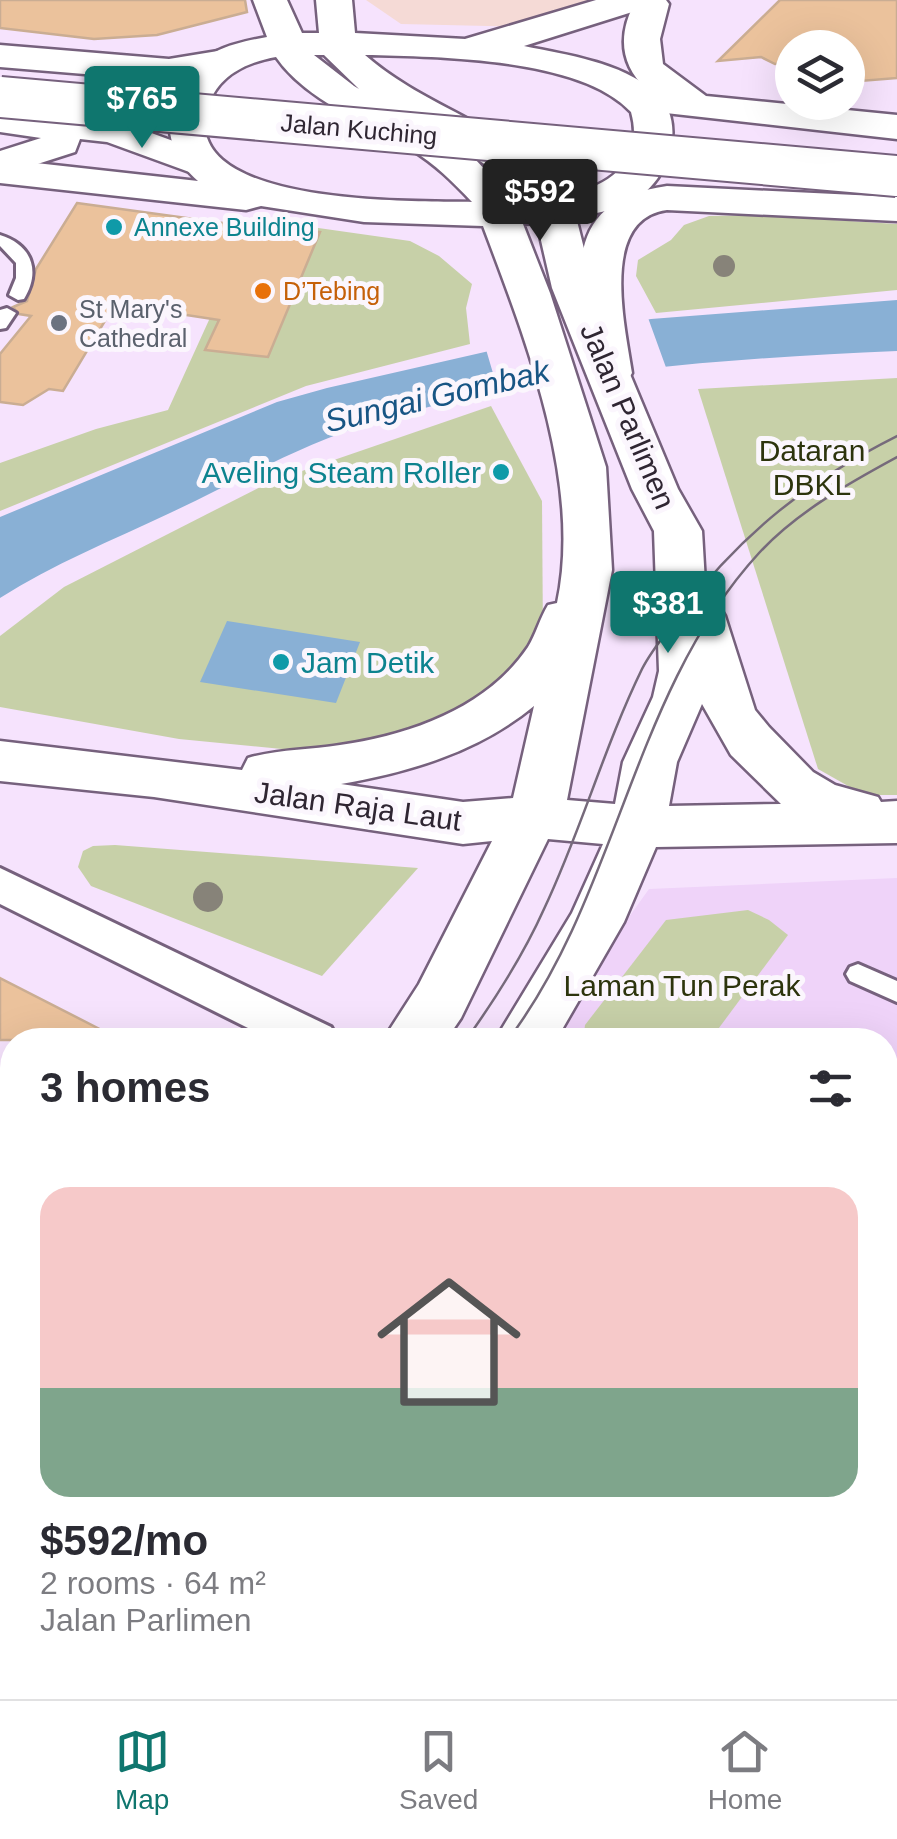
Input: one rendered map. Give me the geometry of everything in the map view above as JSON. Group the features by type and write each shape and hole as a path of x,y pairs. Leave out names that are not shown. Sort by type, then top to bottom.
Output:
{"main road":[{"path":"334,0 356,31 353,48 383,90 488,146 560,212"},
{"path":"266,53 269,1"},
{"path":"438,50 513,38 648,2"},
{"path":"623,190 644,170 653,144 654,120 601,59 606,33 618,19 648,2"},
{"path":"648,2 639,54 652,77 692,103"},
{"path":"0,56 169,70 266,53 353,48 438,50 544,62 629,92 775,113"},
{"path":"203,165 184,137 187,109 200,83 266,53"},
{"name":"Jalan Parlimen","path":"266,53 439,151 497,208 529,293 583,467 588,570 553,750 534,817 440,1002 422,1028"},
{"name":"Jalan Kuching","path":"0,73 897,152"},
{"name":"Jalan Kuching","path":"0,97 897,176"},
{"path":"0,120 114,132 203,165 228,183 279,200"},
{"path":"804,194 772,174 770,147 793,132 830,120 897,127"},
{"path":"0,167 61,144 60,126"},
{"path":"0,167 279,200 437,213 497,208 560,212 623,190 667,185 804,194 897,207"},
{"path":"588,287 608,232 624,212 645,202 667,198 897,207"},
{"name":"Jalan Parlimen","path":"532,1028 596,922 638,828 650,762 679,697 684,672 678,531 654,489 610,373 588,287 560,212"},
{"name":"Jalan Parlimen","path":"437,213 492,246 529,293"},
{"path":"678,531 708,651 731,716 794,786 820,802 897,821"},
{"path":"154,777 306,770 391,757 473,723 511,699 546,659 588,570"},
{"name":"Jalan Raja Laut","path":"0,760 154,777 464,823 534,817 638,828 897,821"}],"street":[{"path":"0,885 291,1028"}],"lane":[{"path":"0,240 13,245 27,267 26,281 18,295"},
{"path":"858,974 897,992"}],"shaded area":[{"path":"366,0 604,0 530,27 401,24"},
{"path":"897,878 897,1028 550,1028 649,889"}],"green space":[{"path":"709,216 897,224 897,290 656,313 636,276 638,260 671,240 684,225"},
{"path":"255,219 410,241 439,256 472,284 466,308 470,344 306,386 0,511 0,463 96,429 168,410"},
{"name":"Dataran DBKL","path":"897,378 897,795 864,795 818,769 698,389"},
{"path":"491,406 542,501 543,642 492,697 409,742 343,755 179,739 0,707 0,636 64,587 270,482"},
{"path":"93,846 418,868 322,976 91,886 78,867 83,851"},
{"name":"Laman Tun Perak","path":"748,910 788,935 719,1028 585,1028 585,1025 666,920"}],"water":[{"name":"Sungai Gombak","path":"897,300 897,351 764,358 566,379 435,405 371,423 269,464 62,563 0,598 0,517 277,402 573,332 651,319"},
{"name":"Jam Detik","path":"227,621 360,642 336,703 200,682"}],"pier":[{"path":"647,315 668,373 577,381 500,397 485,346"}],"building":[{"path":"0,0 245,0 247,12 157,35 94,39 0,28"},
{"path":"780,0 897,0 897,78 865,81 865,30 775,30 775,64 761,57 718,61"},
{"path":"77,203 260,228 261,225 320,232 268,357 205,350 219,320 115,304 63,391 49,389 23,405 0,402 0,354 31,316 19,314 13,307 27,301 36,269"},
{"path":"0,978 98,1028 0,1028"}],"tram line":[{"path":"474,1028 536,926 628,699 655,647 728,558 779,511 835,471 897,436"},
{"path":"516,1028 545,983 576,921 653,729 716,608 759,553 790,524 897,457"}],"place":[{"name":"Annexe Building","path":"114,227"},
{"name":"D’Tebing","path":"263,291"},
{"name":"St Mary's Cathedral","path":"59,323"},
{"name":"Aveling Steam Roller","path":"501,472"},
{"name":"Jam Detik","path":"281,662"}]}
